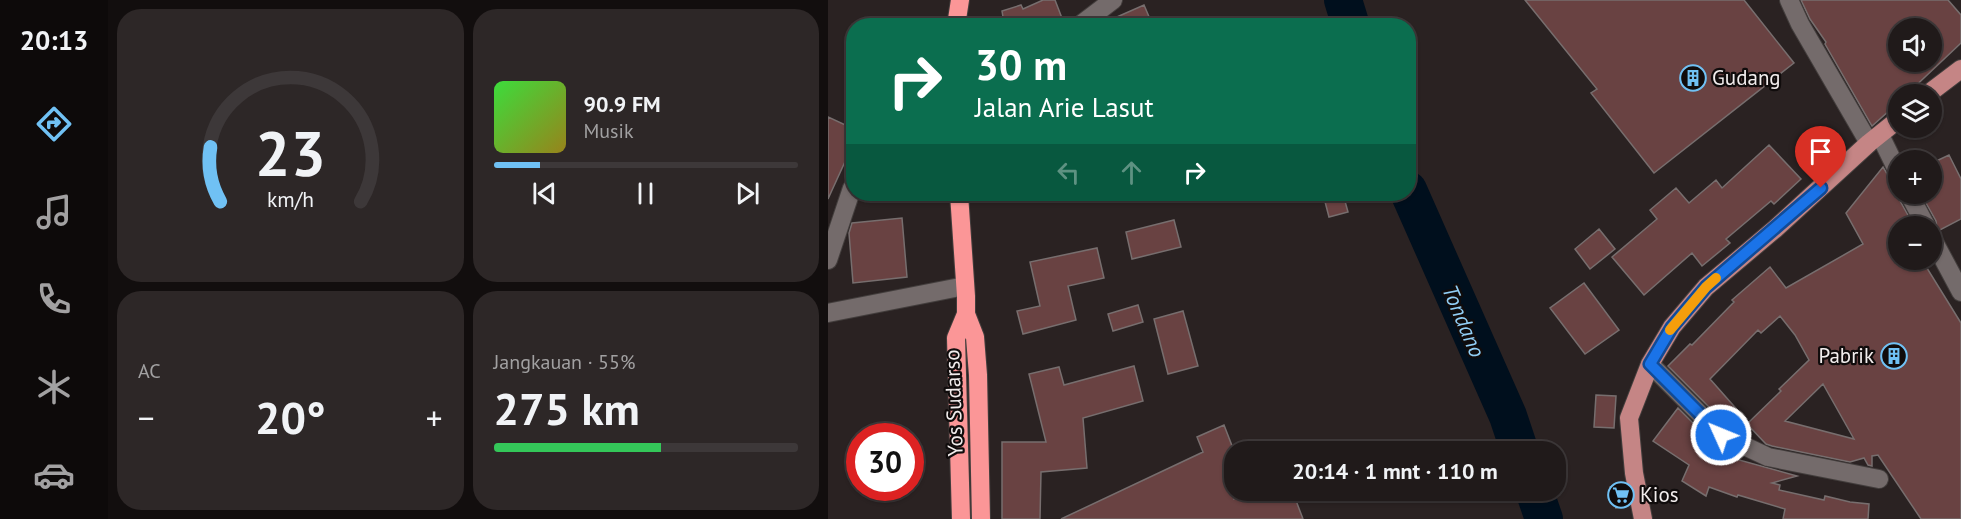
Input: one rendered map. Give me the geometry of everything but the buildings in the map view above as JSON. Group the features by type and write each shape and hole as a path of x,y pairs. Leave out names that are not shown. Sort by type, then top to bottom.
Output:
{"highway":[{"path":"957,18 960,0"},
{"path":"959,201 966,314"},
{"name":"Yos Sudarso","path":"962,519 956,338 966,314"},
{"name":"Yos Sudarso","path":"966,314 975,337 978,375 981,519"}],"main road":[{"path":"1942,84 1961,69"},
{"path":"1643,519 1634,473 1629,418 1650,364 1672,327 1706,287 1888,128"}],"street":[{"path":"1089,18 1113,0"},
{"path":"1789,0 1800,24 1888,159"},
{"path":"828,260 848,201"},
{"path":"1942,257 1961,292"},
{"path":"828,313 965,286"},
{"path":"1650,364 1721,435 1768,457 1880,479"}],"waterway":[{"name":"Tondano","path":"1343,0 1349,18"},
{"name":"Tondano","path":"1413,201 1508,416 1516,441"},
{"name":"Tondano","path":"1538,501 1544,519"}],"slow traffic":[{"path":"1670,330 1716,278"}],"place":[{"name":"Gudang","path":"1693,78"},
{"name":"Pabrik","path":"1894,356"},
{"name":"Kios","path":"1621,495"}],"route":[{"path":"1721,435 1650,364 1672,327 1706,287 1821,188"}]}
